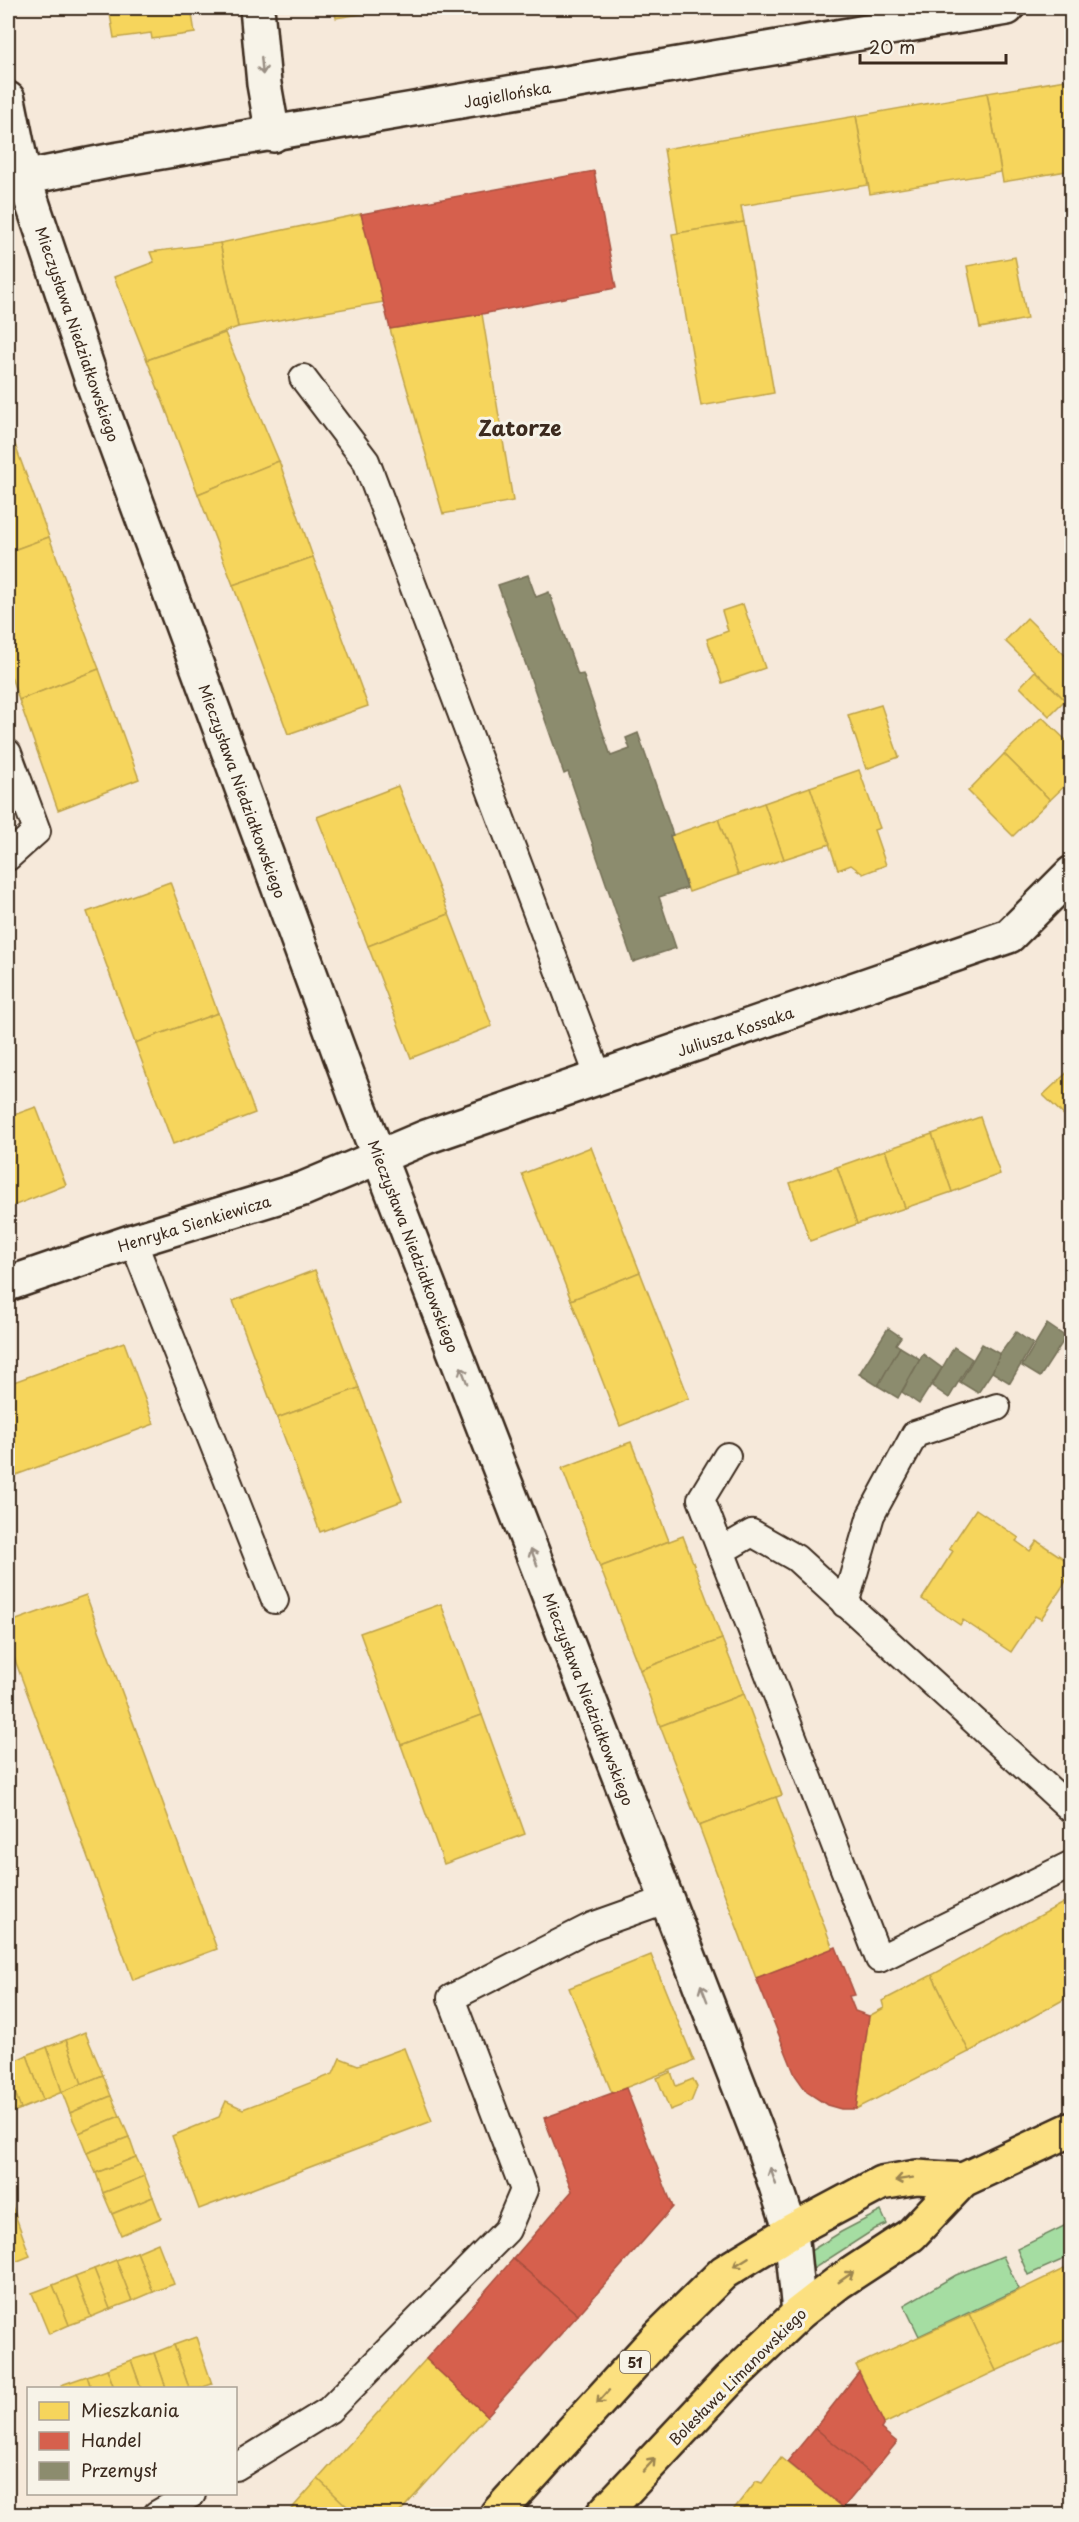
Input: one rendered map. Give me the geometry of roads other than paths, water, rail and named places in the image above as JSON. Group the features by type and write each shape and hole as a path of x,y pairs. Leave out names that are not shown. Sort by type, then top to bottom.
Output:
{"main road":[{"name":"Bolesława Limanowskiego","path":"603,2514 728,2381 799,2313 839,2282 911,2235 963,2180 1071,2128"},
{"name":"Bolesława Limanowskiego","path":"498,2514 654,2340 724,2272 791,2231 881,2183 917,2177 963,2180"}],"street":[{"path":"257,8 264,84 273,135"},
{"name":"Jagiellońska","path":"16,179 114,160 273,135 1007,8"},
{"name":"Mieczysława Niedziałkowskiego","path":"8,99 16,179 378,1157 764,2150 791,2231 799,2313"},
{"name":"Juliusza Kossaka","path":"378,1157 426,1137 1009,936 1071,873"},
{"name":"Henryka Sienkiewicza","path":"8,1284 133,1241 303,1189 378,1157"}],"lane":[{"path":"303,378 366,461 599,1078"},
{"path":"8,753 37,831 8,856"},
{"path":"133,1241 275,1600"},
{"path":"845,1604 871,1515 915,1434 997,1407"},
{"path":"727,1456 701,1499 879,1959 1071,1864"},
{"path":"721,1551 752,1533 796,1558 1071,1810"},
{"path":"237,2466 329,2410 507,2230 524,2190 451,1998 592,1926 668,1899"},
{"path":"157,2514 189,2495"}],"district":[{"name":"Zatorze","path":"520,427"}]}
